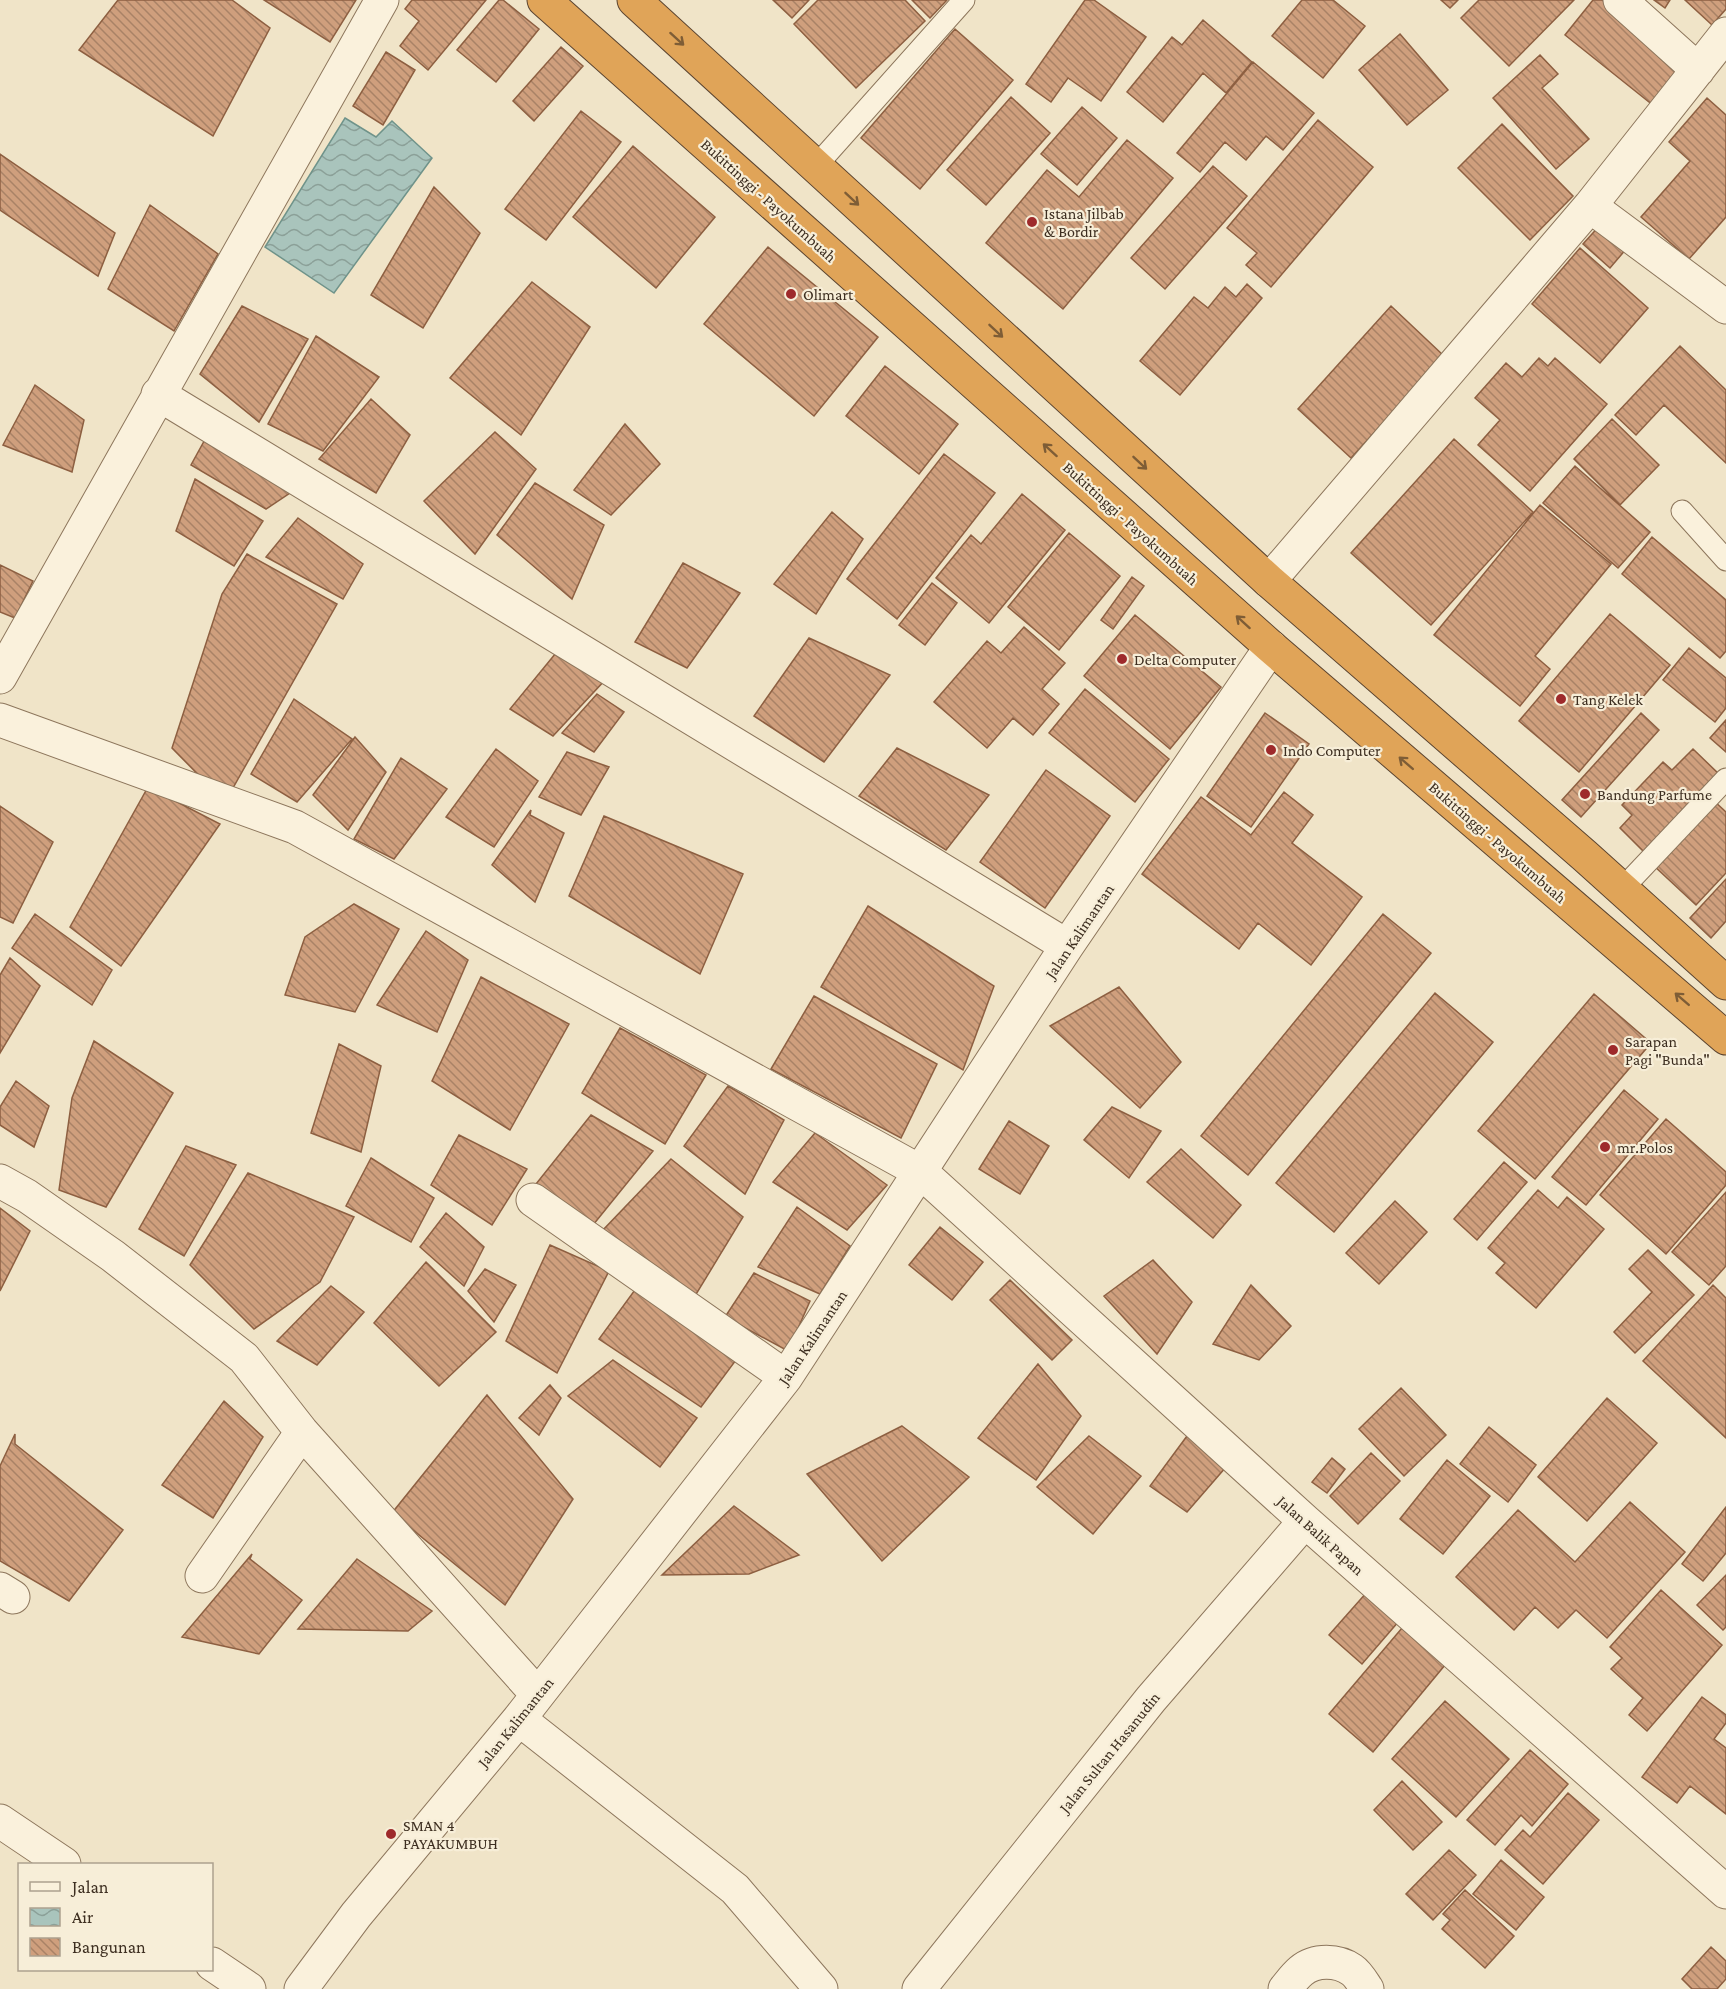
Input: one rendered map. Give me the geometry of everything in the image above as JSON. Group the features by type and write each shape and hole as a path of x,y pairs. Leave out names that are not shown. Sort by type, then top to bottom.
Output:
{"highway":[{"name":"Bukittinggi - Payokumbuah","path":"544,0 1271,647 1726,1038"},
{"path":"634,0 1269,581 1585,856 1726,983"},
{"path":"1554,889 1585,856"}],"street":[{"path":"0,677 382,0"},
{"path":"1620,0 1698,70"},
{"path":"1269,581 1590,206 1726,34"},
{"path":"1590,206 1726,307"},
{"path":"159,394 1067,946"},
{"name":"Jalan Kalimantan","path":"301,1989 356,1915 528,1707 786,1377 1067,946 1271,647"},
{"name":"Jalan Balik Papan","path":"0,720 295,827 921,1172 1305,1521 1726,1892"},
{"path":"0,1181 27,1196 113,1256 244,1358 528,1707 735,1889 821,1989"},
{"path":"533,1200 786,1377"},
{"path":"202,1576 302,1432"},
{"name":"Jalan Sultan Hasanudin","path":"930,1985 1151,1699 1305,1521"},
{"path":"0,1821 63,1863"},
{"path":"1285,1989 1303,1969 1328,1962 1342,1965 1353,1971 1367,1989"},
{"path":"213,1965 249,1989"}],"lane":[{"path":"816,166 964,0"},
{"path":"1682,511 1726,560"},
{"path":"1622,889 1726,779"}],"water":[{"path":"345,118 376,137 392,121 432,158 334,293 265,247"}],"building":[{"path":"118,0 232,0 270,28 213,136 79,50"},
{"path":"264,0 356,0 330,42"},
{"path":"412,0 486,0 428,70 400,46 419,21 405,9"},
{"path":"499,0 503,0 539,29 496,82 457,50"},
{"path":"773,0 809,0 792,18"},
{"path":"818,0 905,0 925,21 856,88 794,24"},
{"path":"912,0 947,0 930,18"},
{"path":"1085,0 1094,0 1146,37 1101,101 1068,78 1051,102 1026,84"},
{"path":"1302,0 1333,0 1365,26 1323,78 1272,36"},
{"path":"1441,0 1458,0 1450,8"},
{"path":"1479,0 1574,0 1509,66 1461,18"},
{"path":"1593,0 1608,0 1693,68 1659,110 1565,35"},
{"path":"1654,0 1670,0 1665,8"},
{"path":"1685,0 1726,0 1726,9 1712,25"},
{"path":"1203,20 1252,62 1226,93 1203,73 1163,122 1127,92 1172,37 1182,45"},
{"path":"955,29 1013,80 920,189 861,138"},
{"path":"1400,34 1448,90 1407,125 1359,70"},
{"path":"561,47 583,66 534,121 513,101"},
{"path":"386,52 415,70 383,125 353,106"},
{"path":"1540,55 1558,74 1542,88 1589,139 1556,169 1493,98"},
{"path":"1253,62 1314,113 1283,150 1266,136 1246,160 1225,142 1200,172 1177,153"},
{"path":"1011,97 1050,133 986,205 947,170"},
{"path":"1707,98 1726,115 1726,217 1689,259 1641,217 1690,161 1669,142"},
{"path":"1082,107 1117,138 1077,185 1041,154"},
{"path":"581,111 621,142 546,240 505,209"},
{"path":"1318,120 1373,167 1271,287 1246,265 1257,253 1227,228"},
{"path":"1502,124 1573,196 1530,240 1458,168"},
{"path":"1127,140 1173,178 1063,309 986,243 1047,170 1079,197"},
{"path":"633,146 715,217 656,288 573,217"},
{"path":"0,154 115,233 98,276 0,210"},
{"path":"1213,166 1247,196 1165,289 1131,258"},
{"path":"434,187 480,233 423,328 371,295"},
{"path":"150,205 218,254 174,331 108,289"},
{"path":"1601,224 1627,248 1610,268 1583,244"},
{"path":"768,247 878,337 814,416 704,324"},
{"path":"1580,248 1648,308 1600,363 1532,304"},
{"path":"532,282 590,327 521,435 450,378"},
{"path":"1247,284 1262,298 1180,395 1140,361 1194,297 1208,308 1225,287 1236,297"},
{"path":"242,306 308,339 259,422 200,374"},
{"path":"1391,306 1444,356 1351,458 1298,409"},
{"path":"316,336 379,377 323,451 268,424"},
{"path":"1680,346 1726,390 1726,463 1664,405 1636,435 1615,415"},
{"path":"1539,358 1548,366 1555,358 1607,404 1530,491 1478,445 1500,420 1475,398 1506,363 1522,377"},
{"path":"885,366 958,424 919,474 846,416"},
{"path":"35,385 84,420 72,472 3,445"},
{"path":"371,399 410,435 376,493 319,459"},
{"path":"1612,419 1659,465 1620,505 1574,459"},
{"path":"625,424 660,464 611,515 574,490"},
{"path":"495,432 536,469 475,554 424,501"},
{"path":"208,434 296,489 266,509 191,465"},
{"path":"1454,439 1533,512 1431,625 1351,553"},
{"path":"944,454 995,493 897,619 847,579"},
{"path":"1575,466 1650,532 1618,568 1543,503"},
{"path":"195,479 263,521 234,566 176,531"},
{"path":"535,483 604,525 572,599 497,535"},
{"path":"1022,494 1065,530 989,623 936,578 971,535 981,544"},
{"path":"1540,505 1611,564 1535,656 1550,669 1520,706 1434,635"},
{"path":"832,512 863,539 816,614 774,584"},
{"path":"298,518 363,564 343,599 266,557"},
{"path":"1069,533 1120,576 1059,650 1008,607"},
{"path":"1652,537 1726,600 1726,651 1720,658 1622,574"},
{"path":"247,554 337,604 225,802 172,748 222,594"},
{"path":"683,563 740,593 687,668 635,642"},
{"path":"0,565 33,581 15,618 0,612"},
{"path":"1132,577 1144,586 1113,629 1101,620"},
{"path":"932,583 957,603 925,645 899,625"},
{"path":"1610,614 1670,665 1579,772 1519,721"},
{"path":"1135,615 1221,687 1170,749 1084,676"},
{"path":"1024,627 1065,663 1042,689 1059,704 1033,735 1013,718 987,748 934,702 987,641 1001,653"},
{"path":"809,638 890,675 824,762 754,716"},
{"path":"560,648 605,680 553,736 510,709"},
{"path":"1689,648 1726,678 1726,708 1715,722 1663,680"},
{"path":"1085,689 1169,759 1135,802 1049,733"},
{"path":"597,694 624,712 594,752 562,733"},
{"path":"294,699 352,739 297,802 251,774"},
{"path":"1265,713 1309,744 1251,827 1207,796"},
{"path":"1641,713 1659,730 1581,817 1562,800"},
{"path":"1726,720 1726,752 1710,738"},
{"path":"355,737 386,772 348,830 313,795"},
{"path":"897,748 989,795 946,850 859,796"},
{"path":"496,749 538,781 494,847 446,817"},
{"path":"1693,749 1721,776 1646,854 1620,828 1632,815 1622,805 1663,762 1672,770"},
{"path":"567,752 609,767 581,815 539,797"},
{"path":"401,758 447,789 394,859 354,839"},
{"path":"1046,770 1110,816 1045,908 980,862"},
{"path":"148,787 220,824 121,966 70,927"},
{"path":"1284,792 1313,815 1292,843 1362,897 1311,965 1258,923 1239,949 1142,874 1201,797 1251,835"},
{"path":"1713,800 1726,812 1726,873 1696,905 1653,865"},
{"path":"0,806 53,842 13,923 0,917"},
{"path":"531,810 530,815 564,833 535,902 492,865"},
{"path":"604,816 743,874 700,974 569,896"},
{"path":"1726,879 1726,921 1711,938 1690,918"},
{"path":"354,904 399,929 355,1012 285,995 305,937"},
{"path":"868,906 994,986 963,1070 821,987"},
{"path":"35,914 112,970 92,1005 12,948"},
{"path":"1383,914 1431,953 1248,1175 1201,1136"},
{"path":"426,931 468,960 437,1032 377,1005"},
{"path":"10,958 40,986 0,1053 0,975"},
{"path":"481,977 569,1024 510,1130 432,1081"},
{"path":"1119,987 1181,1062 1140,1108 1050,1026"},
{"path":"1435,993 1493,1042 1334,1232 1276,1183"},
{"path":"1594,994 1651,1043 1535,1179 1478,1131"},
{"path":"814,996 937,1064 901,1138 771,1069"},
{"path":"620,1028 706,1075 665,1144 582,1093"},
{"path":"94,1041 173,1093 106,1207 59,1190 72,1098"},
{"path":"339,1044 381,1066 361,1152 311,1133"},
{"path":"16,1081 49,1106 34,1147 0,1125 0,1107"},
{"path":"728,1086 784,1120 745,1194 684,1146"},
{"path":"1624,1090 1658,1119 1586,1205 1552,1177"},
{"path":"1112,1107 1161,1131 1129,1178 1084,1140"},
{"path":"591,1115 653,1151 593,1225 532,1189"},
{"path":"1666,1119 1726,1172 1726,1185 1666,1254 1600,1195"},
{"path":"1009,1121 1049,1146 1020,1194 979,1169"},
{"path":"815,1133 887,1185 847,1230 773,1182"},
{"path":"459,1135 527,1169 492,1225 431,1185"},
{"path":"186,1146 236,1165 184,1256 139,1229"},
{"path":"1181,1149 1241,1205 1213,1238 1147,1182"},
{"path":"371,1158 434,1198 411,1242 346,1206"},
{"path":"671,1159 743,1217 695,1296 603,1230"},
{"path":"1504,1162 1527,1182 1477,1240 1454,1219"},
{"path":"248,1173 354,1217 320,1282 254,1329 190,1265"},
{"path":"1538,1190 1558,1208 1567,1197 1604,1229 1536,1308 1496,1273 1505,1263 1488,1248"},
{"path":"1726,1192 1726,1266 1709,1285 1672,1252"},
{"path":"1395,1201 1427,1232 1379,1284 1346,1253"},
{"path":"797,1207 850,1246 820,1294 758,1267"},
{"path":"0,1208 30,1231 0,1291"},
{"path":"446,1213 484,1247 464,1286 420,1247"},
{"path":"940,1227 983,1262 952,1300 909,1265"},
{"path":"550,1245 609,1271 557,1373 506,1341"},
{"path":"1648,1250 1694,1295 1635,1353 1614,1332 1652,1292 1629,1269"},
{"path":"1153,1260 1192,1302 1157,1354 1104,1296"},
{"path":"426,1262 496,1332 439,1386 374,1323"},
{"path":"485,1269 516,1285 494,1322 468,1291"},
{"path":"754,1273 810,1301 788,1351 725,1317"},
{"path":"1010,1280 1072,1340 1052,1360 990,1300"},
{"path":"640,1283 739,1356 701,1407 599,1339"},
{"path":"1251,1285 1291,1326 1259,1360 1213,1344"},
{"path":"1713,1285 1726,1298 1726,1438 1643,1361"},
{"path":"331,1286 364,1312 317,1365 277,1341"},
{"path":"613,1360 697,1418 660,1467 568,1396"},
{"path":"1038,1364 1081,1416 1036,1480 978,1438"},
{"path":"550,1385 561,1398 539,1435 519,1418"},
{"path":"1401,1388 1446,1435 1404,1476 1359,1429"},
{"path":"487,1395 573,1499 505,1605 392,1513"},
{"path":"1607,1398 1657,1443 1587,1521 1538,1477"},
{"path":"224,1401 263,1437 213,1518 162,1485"},
{"path":"902,1426 969,1477 882,1561 807,1474"},
{"path":"1489,1427 1536,1465 1508,1502 1460,1464"},
{"path":"1190,1432 1226,1467 1187,1512 1150,1486"},
{"path":"15,1434 15,1444 123,1530 69,1601 0,1561 0,1466"},
{"path":"1089,1436 1141,1476 1093,1534 1037,1487"},
{"path":"1371,1453 1400,1481 1358,1524 1330,1496"},
{"path":"1332,1458 1345,1469 1327,1493 1312,1482"},
{"path":"1447,1460 1490,1496 1443,1554 1400,1519"},
{"path":"1630,1502 1685,1552 1607,1638 1576,1610 1558,1628 1535,1607 1514,1630 1456,1577 1518,1510 1575,1562"},
{"path":"734,1506 799,1555 749,1574 662,1575"},
{"path":"1726,1507 1726,1553 1703,1581 1682,1564"},
{"path":"252,1554 250,1559 302,1600 259,1654 182,1637"},
{"path":"357,1559 432,1611 408,1631 298,1629"},
{"path":"1726,1575 1726,1627 1723,1630 1697,1605"},
{"path":"1661,1590 1722,1645 1647,1731 1629,1715 1643,1698 1611,1669 1622,1658 1610,1647"},
{"path":"1367,1592 1399,1621 1362,1664 1329,1635"},
{"path":"1402,1628 1445,1665 1373,1752 1329,1714"},
{"path":"1702,1697 1726,1715 1726,1723 1714,1739 1726,1748 1726,1814 1690,1786 1677,1803 1642,1777"},
{"path":"1445,1701 1509,1759 1456,1817 1392,1759"},
{"path":"1530,1750 1568,1784 1532,1826 1521,1815 1495,1845 1467,1820"},
{"path":"1402,1781 1442,1822 1413,1850 1374,1810"},
{"path":"1568,1793 1599,1820 1543,1884 1505,1850 1523,1830 1530,1837"},
{"path":"1449,1850 1476,1875 1433,1920 1406,1894"},
{"path":"1501,1860 1544,1897 1516,1930 1473,1894"},
{"path":"1465,1890 1514,1936 1485,1968 1442,1929 1450,1920 1443,1914"},
{"path":"1711,1947 1726,1961 1726,1979 1717,1989 1692,1989 1682,1979"}],"place":[{"name":"Istana Jilbab & Bordir","path":"1032,222"},
{"name":"Olimart","path":"791,294"},
{"name":"Delta Computer","path":"1122,659"},
{"name":"Tang Kelek","path":"1561,699"},
{"name":"Indo Computer","path":"1271,750"},
{"name":"Bandung Parfume","path":"1585,794"},
{"name":"Sarapan Pagi \"Bunda\"","path":"1613,1050"},
{"name":"mr.Polos","path":"1605,1147"},
{"name":"SMAN 4 PAYAKUMBUH","path":"391,1834"}]}
